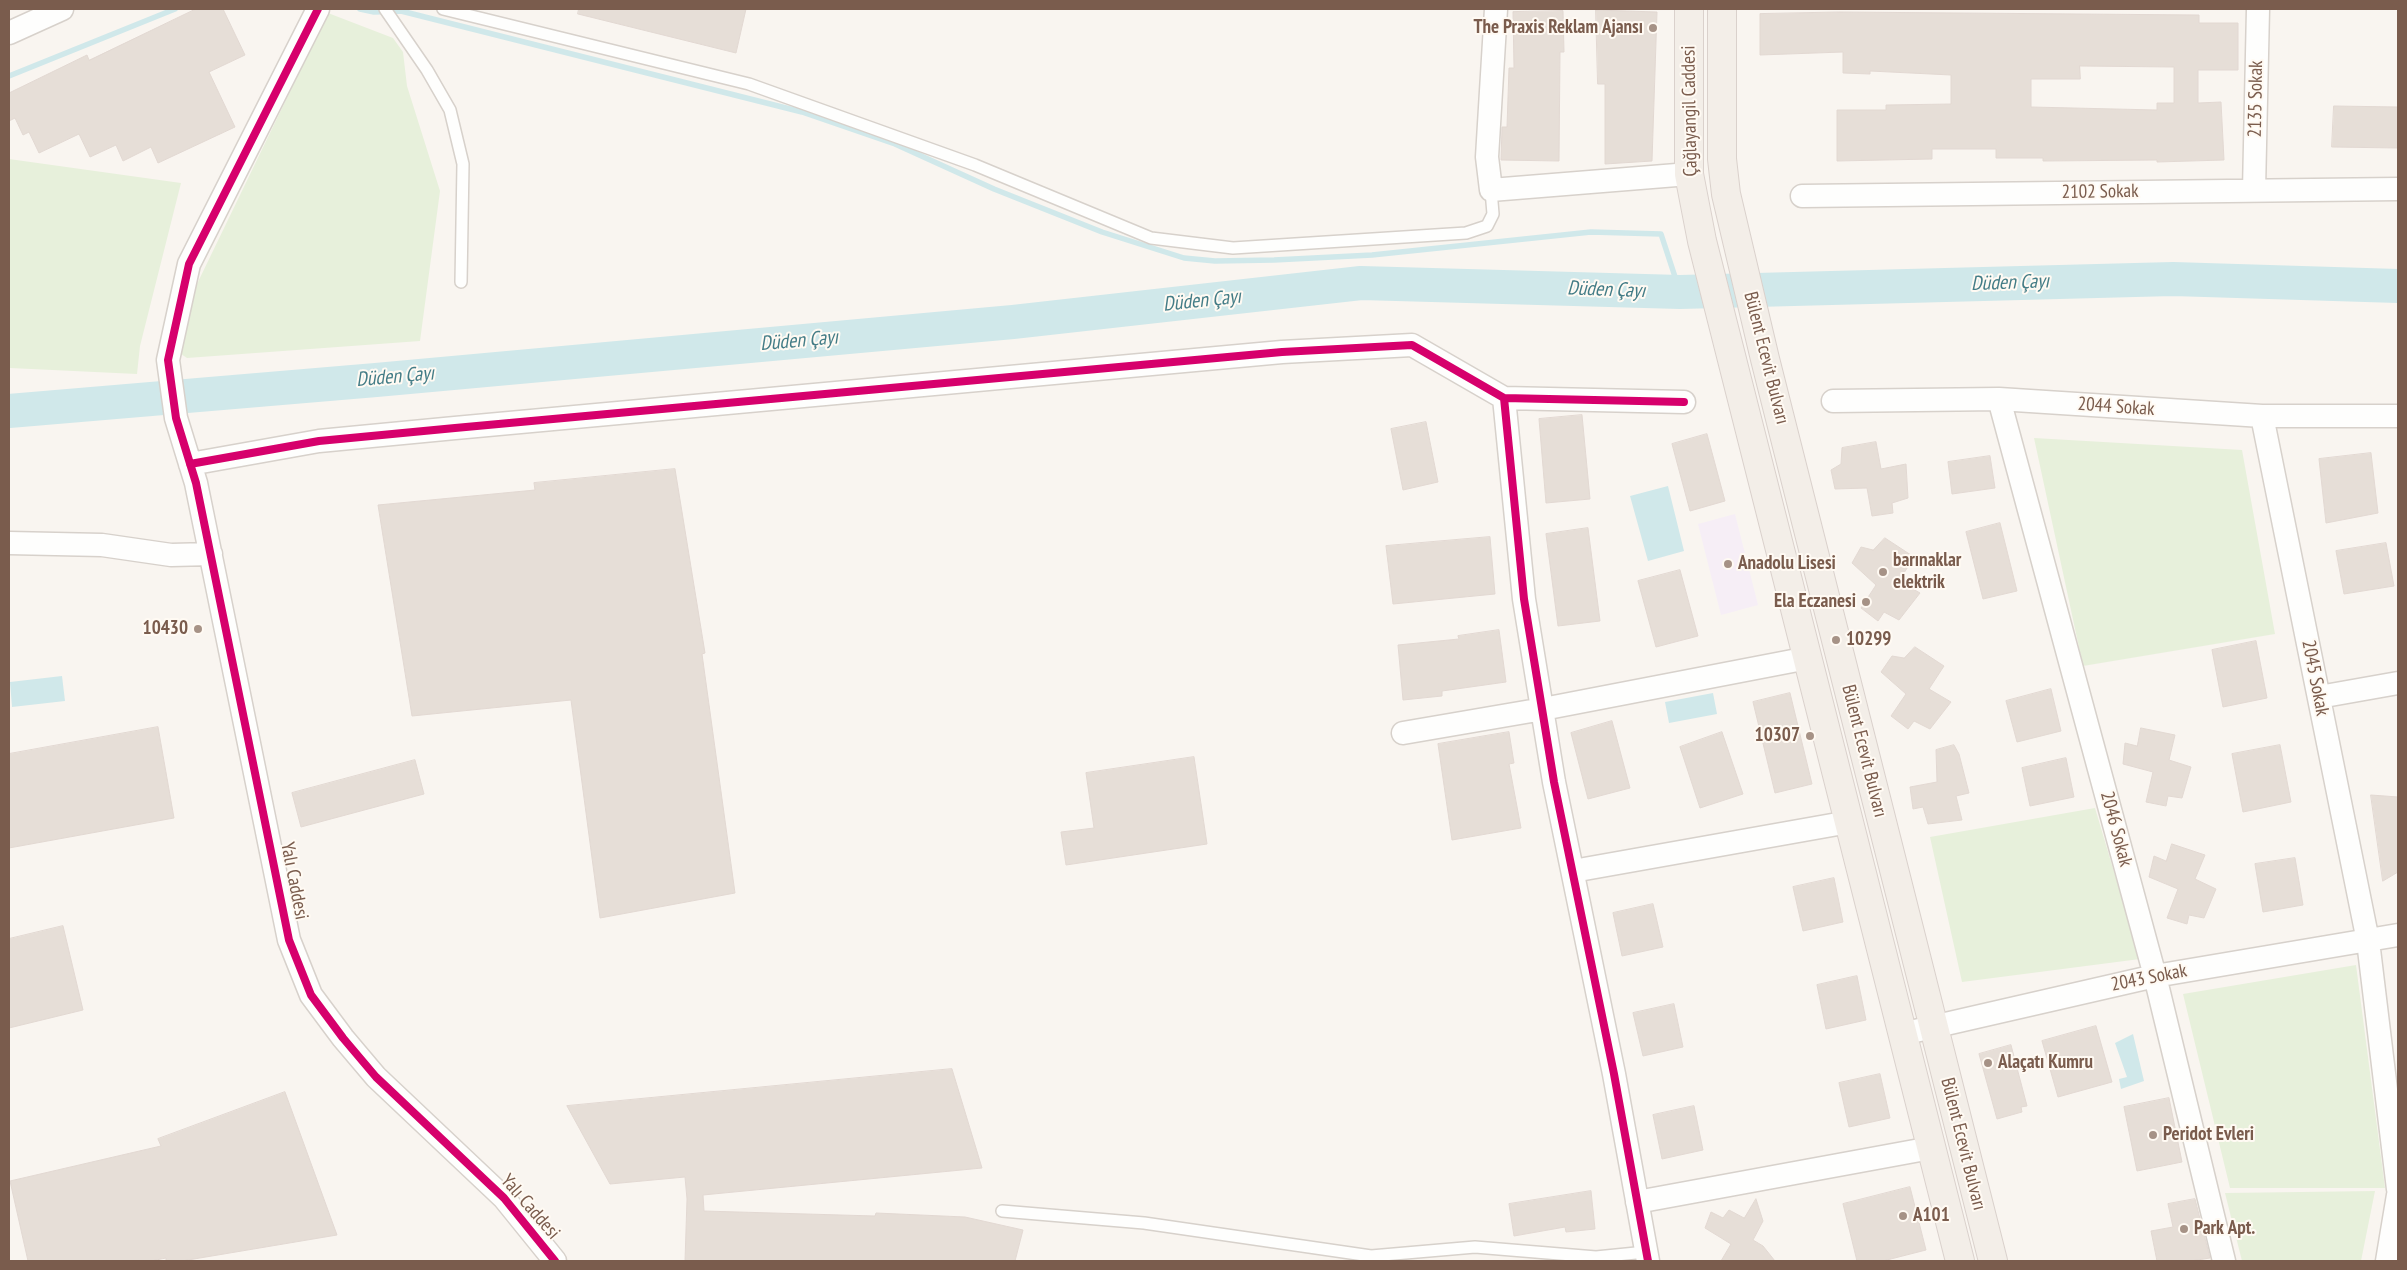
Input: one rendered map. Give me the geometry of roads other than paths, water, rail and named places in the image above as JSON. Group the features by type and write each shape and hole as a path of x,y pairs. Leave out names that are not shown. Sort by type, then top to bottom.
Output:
{"main road":[{"name":"Çağlayangil Caddesi","path":"1689,9 1689,174 1702,241"},
{"name":"Çağlayangil Caddesi","path":"1722,9 1722,159 1726,194 1737,241"},
{"name":"Bülent Ecevit Bulvarı","path":"1702,241 1960,1261"},
{"name":"Bülent Ecevit Bulvarı","path":"1737,241 1765,359 1993,1261"}],"street":[{"path":"9,33 62,9"},
{"name":"Yalı Caddesi","path":"318,9 189,264 168,360 176,418 190,464 211,554 289,940 311,995 343,1038 376,1077 504,1198 555,1261"},
{"path":"1496,9 1487,157 1491,190 1689,174"},
{"name":"2135 Sokak","path":"2254,190 2258,9"},
{"name":"2102 Sokak","path":"1802,196 2398,189"},
{"path":"190,464 319,441 1282,352 1412,345 1504,398 1684,402"},
{"path":"1504,398 1524,598 1542,710 1647,1257"},
{"name":"2044 Sokak","path":"1833,401 1999,399 2262,416 2398,416"},
{"name":"2046 Sokak","path":"1999,399 2155,976 2224,1261"},
{"name":"2045 Sokak","path":"2262,416 2368,941 2398,1190"},
{"path":"9,543 102,545 171,555 211,554"},
{"path":"1403,733 1542,710 1808,658"},
{"path":"2319,697 2398,683"},
{"path":"1573,871 1849,822"},
{"name":"2043 Sokak","path":"1902,1034 2155,976 2398,935"},
{"path":"1637,1202 1931,1148"},
{"path":"2387,1261 2398,1195"}],"lane":[{"path":"385,9 427,70 450,110 464,164 461,282"},
{"path":"443,9 748,84 975,165 1152,238 1178,243 1233,248 1473,232 1487,226 1492,214 1491,190"},
{"path":"1002,1212 1144,1223 1371,1256 1475,1247 1596,1257 1647,1257"}],"water":[{"path":"1668,486 1684,551 1648,561 1630,496"},
{"path":"62,676 65,701 12,707 10,682"},
{"path":"1713,693 1717,714 1669,723 1665,702"},
{"path":"2133,1034 2144,1081 2121,1089 2119,1079 2127,1077 2115,1043"}],"waterway":[{"path":"9,76 175,9"},
{"path":"360,9 374,12 401,11 802,112 895,144 994,189 1102,232 1184,258 1215,261 1274,260 1372,255 1591,232 1661,234 1680,292"},
{"name":"Düden Çayı","path":"9,411 376,380 1013,322 1361,283 1680,292 2173,279 2398,286"}],"place":[{"name":"The Praxis Reklam Ajansı","path":"1653,28"},
{"name":"Anadolu Lisesi","path":"1728,564"},
{"name":"barınaklar elektrik","path":"1883,572"},
{"name":"Ela Eczanesi","path":"1866,602"},
{"name":"10430","path":"198,629"},
{"name":"10299","path":"1836,640"},
{"name":"10307","path":"1810,736"},
{"name":"Alaçatı Kumru","path":"1988,1063"},
{"name":"Peridot Evleri","path":"2153,1135"},
{"name":"A101","path":"1903,1216"},
{"name":"Park Apt.","path":"2184,1229"}]}
